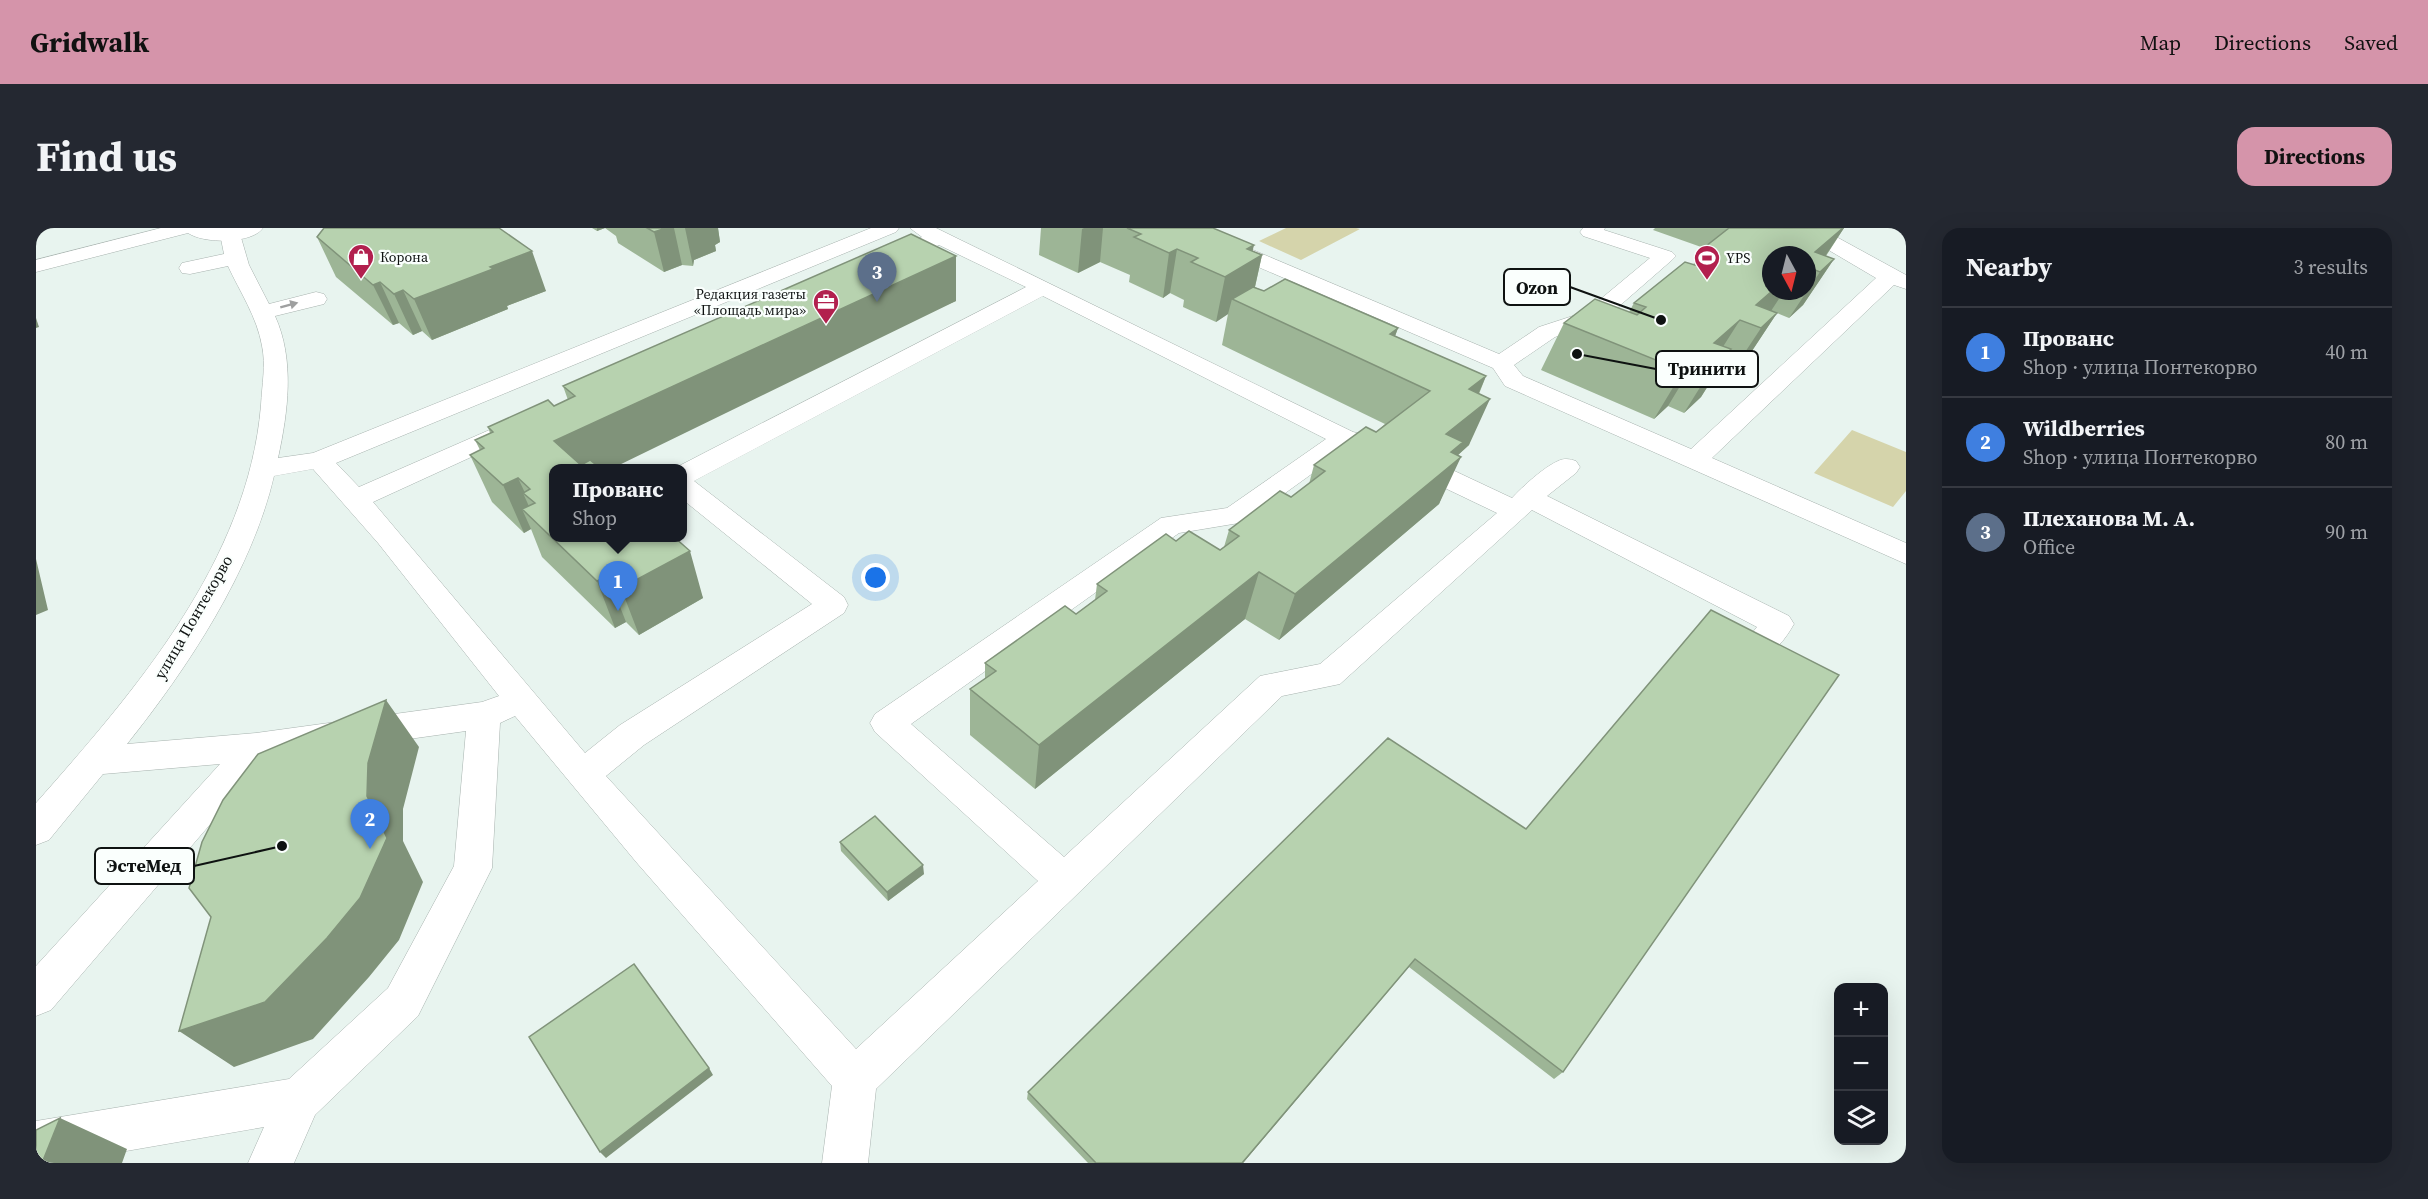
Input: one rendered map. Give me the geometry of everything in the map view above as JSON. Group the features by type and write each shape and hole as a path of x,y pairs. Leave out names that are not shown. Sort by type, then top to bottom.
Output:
{"street":[{"path":"36,266 185,228"},
{"path":"194,228 205,234 240,240"},
{"path":"262,469 319,459 841,238 888,228"},
{"path":"1184,228 1218,233 1501,363 1514,381 1906,554"},
{"path":"1501,363 1546,332 1593,317 1665,256 1590,232 1595,228"},
{"path":"1693,461 1898,279 1806,228"},
{"path":"864,271 930,233 1344,438 1384,449"},
{"path":"190,268 240,240"},
{"name":"улица Понтекорво","path":"36,829 95,761 147,694 188,632 223,572 248,513 262,469 273,419 276,359 240,240"},
{"path":"687,473 1043,287"},
{"path":"263,312 316,299"},
{"path":"356,499 542,416"},
{"path":"1064,880 887,723 1171,525 1234,516 1344,438"},
{"path":"319,459 356,499 583,775 855,1079"},
{"path":"845,1163 855,1079 1272,685 1329,675 1567,466"},
{"path":"1436,473 1522,504 1778,624 1756,648"},
{"path":"583,775 632,735 833,605 687,489"},
{"path":"95,761 256,747 484,715 522,700"},
{"path":"271,1163 299,1099 403,1002 473,867 484,715"},
{"path":"36,996 256,747"},
{"path":"36,1144 299,1099"}],"green space":[{"path":"1286,228 1360,229 1301,260 1259,241"},
{"path":"1852,430 1906,452 1906,491 1893,507 1814,473"}],"building":[{"path":"324,228 499,228 532,251 490,267 493,269 414,299 403,290 394,294 380,282 373,285 317,237"},
{"path":"647,228 666,228 654,232"},
{"path":"1127,228 1213,228 1254,245 1247,249 1262,255 1225,277 1191,262 1198,258 1177,249 1169,253 1134,237 1141,234"},
{"path":"1729,228 1843,228 1816,251 1816,246 1762,246 1762,300 1756,305 1777,313 1761,328 1740,320 1714,343 1731,349 1714,365 1697,358 1683,371 1564,323 1595,299 1637,315 1646,307 1634,303 1685,262 1698,266 1713,254 1701,250"},
{"path":"911,234 956,256 554,441 580,464 549,464 549,535 522,509 535,503 523,493 530,489 518,478 503,485 470,455 484,448 475,440 493,432 488,427 548,400 554,406 575,396 563,386"},
{"path":"1816,252 1834,259 1820,272 1816,270"},
{"path":"1285,279 1398,328 1390,334 1486,376 1469,389 1490,399 1446,434 1463,442 1451,452 1461,457 1295,594 1259,572 1039,745 970,689 996,671 985,663 1065,606 1076,614 1107,591 1097,584 1166,534 1176,541 1189,531 1220,550 1239,536 1229,530 1280,491 1291,497 1325,471 1314,465 1366,427 1376,432 1430,391 1232,299 1253,287 1264,291"},
{"path":"590,460 595,464 583,464"},
{"path":"556,542 680,542 690,551 621,588 608,576 597,581"},
{"path":"1711,610 1839,675 1563,1072 1415,959 1242,1163 1096,1163 1028,1092 1388,738 1526,829"},
{"path":"386,700 368,763 367,796 387,838 360,898 327,938 265,1002 179,1031 211,917 189,888 202,842 223,800 258,754"},
{"path":"875,816 923,865 887,892 840,842"},
{"path":"634,964 709,1068 600,1152 529,1037"},
{"path":"60,1118 42,1163 36,1163 36,1130"}],"place":[{"name":"Корона","path":"361,280"},
{"name":"YPS","path":"1707,281"},
{"name":"Плеханова М. А.","path":"877,302"},
{"name":"Ozon","path":"1661,320"},
{"name":"Редакция газеты «Площадь мира»","path":"826,325"},
{"name":"Тринити","path":"1577,354"},
{"name":"Прованс","path":"618,611"},
{"name":"ЭстеМед","path":"282,846"},
{"name":"Wildberries","path":"370,849"}]}
